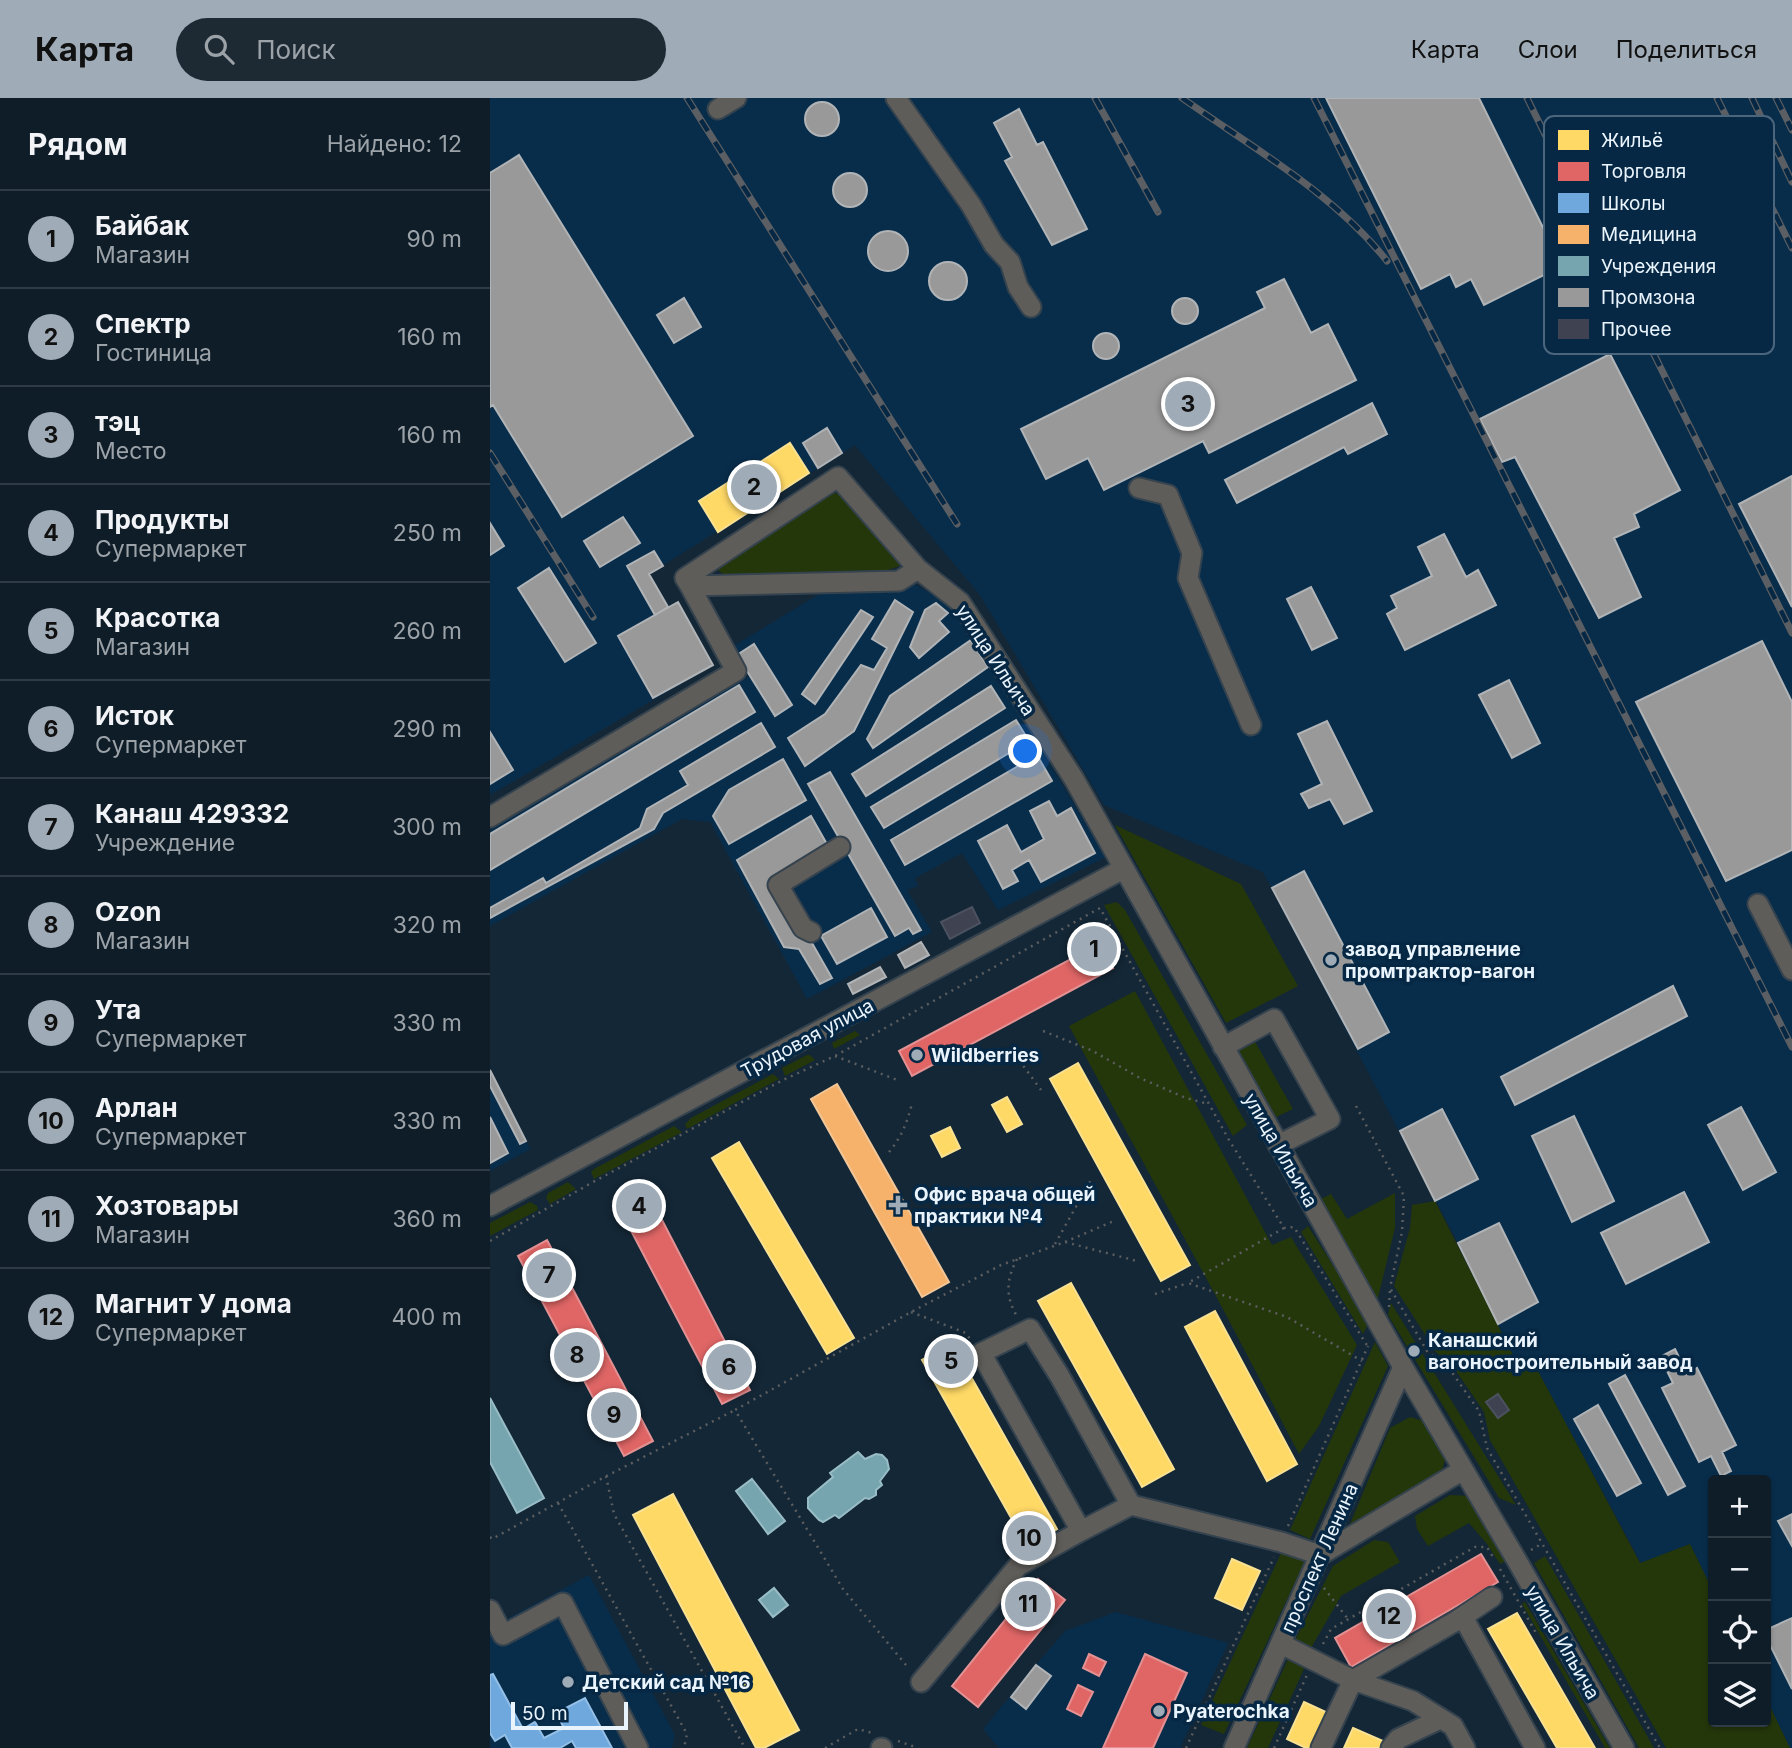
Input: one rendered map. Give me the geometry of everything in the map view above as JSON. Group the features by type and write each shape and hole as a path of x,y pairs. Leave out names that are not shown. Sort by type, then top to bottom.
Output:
{"street":[{"path":"718,109 736,98"},
{"path":"896,98 971,205 994,245 1010,262 1018,287 1031,307"},
{"name":"улица Ильича","path":"690,586 685,578 838,477 918,569 960,602 1074,779 1403,1367 1624,1748"},
{"path":"1139,488 1168,495 1192,553 1188,578 1251,725"},
{"path":"490,817 736,671 690,586 899,581 918,569"},
{"path":"811,932 803,928 778,885 840,847"},
{"name":"Трудовая улица","path":"490,1206 1123,869"},
{"path":"1758,904 1792,970"},
{"path":"1223,1047 1274,1019 1330,1119 1278,1145"},
{"path":"1080,1531 981,1353 1030,1329 1059,1375 1131,1505"},
{"name":"проспект Ленина","path":"1234,1748 1403,1367"},
{"path":"921,1682 1018,1566 1131,1505 1280,1542 1316,1564 1463,1470"},
{"path":"1321,1748 1353,1680 1463,1617 1492,1597"},
{"path":"490,1610 503,1634 563,1603 638,1748"},
{"path":"1463,1617 1535,1748"},
{"path":"1281,1644 1353,1680 1413,1701 1453,1726 1465,1748"},
{"path":"1391,1748 1398,1739 1440,1719"}],"path":[{"path":"490,1241 774,1084 835,1056 1100,908 1208,1104 1284,1228"},
{"path":"1043,1031 1093,1051 1140,1078 1186,1098 1208,1104"},
{"path":"1011,1049 1041,1090"},
{"path":"835,1056 900,1081"},
{"path":"889,1152 897,1142 912,1103"},
{"path":"1356,1106 1404,1196 1402,1232 1390,1288 1389,1320 1380,1325"},
{"path":"1054,1246 1091,1180"},
{"path":"490,1537 492,1539 606,1476 735,1410 963,1283 1114,1220"},
{"path":"1155,1294 1188,1283 1284,1228 1294,1227 1368,1347"},
{"path":"1065,1242 1136,1261"},
{"path":"1017,1259 1008,1279 1008,1298 1020,1320 1030,1329"},
{"path":"1188,1283 1287,1317 1362,1361"},
{"path":"1390,1288 1427,1351 1451,1371 1479,1411 1487,1448 1660,1748"},
{"path":"911,1312 966,1332 981,1353"},
{"path":"735,1410 843,1589 906,1665"},
{"path":"606,1476 614,1514 745,1748"},
{"path":"558,1503 687,1734 684,1748"},
{"path":"1316,1564 1348,1619"}],"shaded area":[{"name":"Канашский вагоностроительный завод","path":"490,98 1792,98 1792,1748 1771,1708 1771,1475 1708,1475 1708,1581 1690,1544 1641,1563 1538,1371 1515,1359 1458,1243 1263,872 1104,805 980,595 855,445 649,574 668,607 678,602 713,665 490,795"},
{"path":"914,584 955,607 1106,857 998,910 962,853 915,878 918,886 907,890 932,932 807,999 710,822 682,819 490,926 490,830 749,676 732,647 829,588"},
{"path":"490,1070 530,1149 490,1171"},
{"name":"Детский сад №16","path":"589,1575 675,1735 672,1748 490,1748 490,1628"},
{"path":"1116,1612 1228,1643 1180,1748 999,1748 983,1729 1065,1631"}],"green space":[{"path":"840,493 898,554 900,566 888,570 723,574 718,570 720,564 827,494"},
{"path":"1115,825 1241,884 1298,986 1226,1023"},
{"path":"1117,902 1125,910 1247,1125 1233,1136 1104,905"},
{"path":"1135,991 1272,1245 1291,1237 1357,1345 1319,1426 1299,1454 1069,1026"},
{"path":"855,1031 860,1035 834,1049 832,1043"},
{"path":"1253,1038 1293,1109 1276,1117 1237,1047"},
{"path":"807,1055 815,1060 785,1076 782,1068"},
{"path":"773,1074 779,1079 687,1129 685,1124 691,1118"},
{"path":"674,1126 682,1132 594,1179 591,1172 594,1169"},
{"path":"568,1182 576,1189 550,1204 546,1198 548,1193"},
{"path":"1395,1193 1395,1228 1377,1302 1319,1200 1331,1194 1347,1219"},
{"path":"1435,1201 1515,1359 1538,1371 1640,1563 1690,1544 1708,1581 1708,1727 1771,1727 1771,1708 1790,1748 1666,1748 1490,1440 1484,1412 1452,1365 1436,1352 1394,1286 1410,1228 1412,1205"},
{"path":"530,1202 537,1206 538,1210 490,1236 490,1223"},
{"path":"1308,1226 1369,1322 1363,1334 1301,1232"},
{"path":"1391,1303 1516,1505 1499,1498 1388,1315"},
{"path":"1375,1342 1388,1366 1310,1539 1290,1530"},
{"path":"1410,1417 1424,1421 1446,1456 1442,1471 1357,1523 1350,1524 1390,1428"},
{"path":"1450,1495 1472,1496 1508,1560 1500,1564 1469,1523 1428,1546 1417,1529 1415,1516"},
{"path":"1374,1540 1388,1542 1400,1562 1341,1596 1311,1648 1295,1640 1333,1566"},
{"path":"1282,1551 1300,1557 1304,1563 1224,1734 1201,1725"},
{"path":"1545,1556 1654,1748 1639,1748 1534,1563"},
{"path":"1525,1602 1610,1748 1605,1748 1522,1604"},
{"path":"1289,1657 1302,1662 1304,1669 1268,1748 1247,1748"}],"building: Жильё":[{"path":"790,443 809,473 718,532 699,501"},
{"path":"1078,1063 1190,1265 1161,1281 1050,1079"},
{"path":"1007,1097 1022,1124 1007,1132 992,1105"},
{"path":"950,1127 960,1148 942,1157 931,1136"},
{"path":"739,1142 854,1338 827,1354 712,1158"},
{"path":"1071,1283 1174,1469 1142,1487 1038,1301"},
{"path":"1215,1311 1297,1464 1267,1481 1185,1327"},
{"path":"952,1343 1057,1529 1027,1546 922,1360"},
{"path":"673,1494 799,1730 764,1748 756,1748 633,1515"},
{"path":"1232,1559 1260,1571 1242,1610 1215,1598"},
{"path":"1517,1613 1595,1748 1557,1748 1488,1629"},
{"path":"1304,1702 1328,1713 1312,1748 1287,1739"},
{"path":"1353,1728 1383,1741 1380,1748 1344,1748"}],"building: Торговля":[{"path":"1099,944 1113,968 912,1076 899,1051"},
{"path":"646,1189 750,1390 722,1404 617,1204"},
{"path":"547,1240 653,1441 624,1456 518,1256"},
{"path":"1481,1554 1498,1582 1351,1667 1335,1638"},
{"path":"1038,1579 1065,1600 978,1707 952,1686"},
{"path":"1089,1654 1106,1662 1099,1676 1083,1668"},
{"path":"1145,1654 1187,1673 1153,1748 1103,1748"},
{"path":"1078,1685 1093,1692 1081,1716 1067,1709"}],"building: Школы":[{"path":"493,1674 523,1729 535,1722 544,1738 564,1728 556,1713 585,1698 612,1748 576,1748 572,1741 560,1748 512,1748 505,1735 495,1741 490,1733 490,1675"}],"building: Медицина":[{"path":"837,1084 949,1282 922,1297 811,1099"}],"building: Учреждения":[{"path":"490,1398 544,1498 517,1513 490,1462"},
{"path":"858,1452 865,1459 876,1454 887,1460 889,1469 880,1481 882,1485 876,1490 876,1495 865,1498 839,1518 835,1515 823,1522 819,1520 808,1508 808,1498 833,1477 830,1473"},
{"path":"752,1479 785,1521 768,1534 736,1491"},
{"path":"774,1588 788,1605 773,1617 759,1600"}],"building: Промзона":[{"path":"1326,98 1479,98 1544,230 1544,275 1484,305 1471,279 1456,287 1450,274 1421,289"},
{"path":"822,102 834,107 839,119 834,131 822,136 810,131 805,119 810,107"},
{"path":"1019,109 1037,145 1043,142 1087,229 1052,245 1005,161 1012,157 994,123"},
{"path":"519,155 693,436 562,517 493,405 490,407 490,173"},
{"path":"850,173 862,178 867,190 862,202 850,207 838,202 833,190 838,178"},
{"path":"888,231 896,232 902,237 907,243 907,259 902,265 896,270 888,271 880,270 874,265 869,259 868,251 869,243 874,237 880,232"},
{"path":"948,262 962,267 967,281 962,295 948,300 934,295 929,281 934,267"},
{"path":"1284,279 1311,333 1328,324 1356,380 1209,453 1203,441 1104,490 1088,458 1046,479 1021,429 1265,308 1257,292"},
{"path":"684,298 701,327 674,343 657,315"},
{"path":"1185,298 1194,302 1198,311 1194,320 1185,324 1176,320 1172,311 1176,302"},
{"path":"1106,333 1116,336 1119,346 1116,356 1106,359 1096,356 1093,346 1096,336"},
{"path":"1610,354 1680,490 1634,514 1639,527 1614,538 1641,597 1599,618 1515,457 1502,462 1480,419"},
{"path":"1372,403 1387,434 1348,454 1344,447 1237,503 1225,480"},
{"path":"827,428 842,453 818,468 803,443"},
{"path":"1792,476 1792,607 1739,504"},
{"path":"623,517 640,543 600,567 584,541"},
{"path":"490,523 504,546 490,555"},
{"path":"1444,534 1466,577 1478,570 1496,605 1405,650 1387,614 1397,608 1391,596 1432,576 1418,547"},
{"path":"654,551 663,566 649,574 668,607 655,615 627,566"},
{"path":"549,568 596,643 565,662 518,588"},
{"path":"1311,587 1337,638 1312,650 1287,599"},
{"path":"895,600 913,612 854,731 805,766 788,738 825,714 861,665 874,670 887,648 872,639"},
{"path":"678,602 713,665 653,698 618,636"},
{"path":"936,603 948,613 939,621 949,632 919,658 910,647 925,610"},
{"path":"861,610 873,617 815,704 802,694"},
{"path":"971,640 988,667 873,748 867,739 890,696"},
{"path":"1762,641 1792,702 1792,850 1726,881 1636,702"},
{"path":"754,644 792,705 775,716 737,655"},
{"path":"1509,680 1540,743 1512,758 1479,695"},
{"path":"739,685 755,712 490,870 490,834"},
{"path":"991,686 1005,708 866,796 852,774"},
{"path":"1016,720 1029,741 884,828 871,807"},
{"path":"1327,721 1372,811 1344,824 1330,799 1309,808 1301,794 1322,784 1298,734"},
{"path":"761,723 775,747 663,813 654,829 490,918 490,908 543,878 546,883 640,828 647,809 688,785 680,771"},
{"path":"490,732 513,770 490,784"},
{"path":"1037,755 1052,781 905,865 891,840"},
{"path":"783,759 806,800 729,844 713,816 729,790"},
{"path":"830,772 921,930 913,934 909,928 895,936 808,784"},
{"path":"1049,801 1057,816 1071,808 1095,853 1041,882 1029,860 1012,870 1018,881 1003,889 978,841 1007,825 1021,852 1044,839 1030,811"},
{"path":"811,816 828,846 771,882 808,936 832,978 820,984 799,949 784,947 737,860"},
{"name":"завод управление промтрактор-вагон","path":"1304,871 1389,1032 1358,1049 1272,888"},
{"path":"871,908 887,937 837,964 821,936"},
{"path":"921,942 929,955 905,968 898,955"},
{"path":"880,967 886,977 853,994 848,984"},
{"path":"1673,986 1687,1016 1515,1105 1501,1077"},
{"path":"490,1070 526,1141 520,1144 490,1086"},
{"path":"1741,1107 1776,1172 1743,1190 1708,1125"},
{"path":"1442,1109 1478,1179 1435,1201 1400,1131"},
{"path":"1574,1116 1614,1201 1572,1222 1532,1136"},
{"path":"490,1117 508,1153 490,1163"},
{"path":"1684,1192 1709,1242 1626,1284 1601,1233"},
{"path":"1499,1223 1538,1302 1498,1324 1458,1243"},
{"path":"1675,1349 1687,1374 1697,1368 1736,1445 1722,1452 1731,1471 1720,1475 1711,1456 1699,1462 1662,1388 1673,1383 1660,1357"},
{"path":"1625,1375 1685,1486 1668,1495 1609,1384"},
{"path":"1598,1405 1641,1483 1617,1496 1574,1419"},
{"path":"1792,1514 1792,1546 1778,1521"},
{"path":"1792,1618 1792,1689 1771,1647 1771,1628"},
{"path":"1036,1665 1051,1676 1026,1709 1011,1697"}],"building: Прочее":[{"path":"972,907 980,923 950,939 941,922"},
{"path":"1498,1394 1509,1410 1498,1418 1486,1402"}],"railway":[{"path":"687,98 957,524"},
{"path":"1095,98 1158,212"},
{"path":"1182,98 1317,193 1366,237 1387,261"},
{"path":"1314,98 1792,1047"},
{"path":"1527,98 1544,132"},
{"path":"1717,98 1726,116"},
{"path":"1752,98 1761,116"},
{"path":"1776,98 1792,130"},
{"path":"1774,144 1792,182"},
{"path":"1774,212 1792,248"},
{"path":"1654,354 1792,633"},
{"path":"490,453 593,617"}],"place":[{"name":"тэц","path":"1188,404"},
{"name":"Спектр","path":"754,487"},
{"name":"Байбак","path":"1094,949"},
{"name":"завод управление промтрактор-вагон","path":"1331,960"},
{"name":"Wildberries","path":"917,1055"},
{"name":"Офис врача общей практики №4","path":"898,1205"},
{"name":"Продукты","path":"639,1206"},
{"name":"Канаш 429332","path":"549,1275"},
{"name":"Канашский вагоностроительный завод","path":"1414,1351"},
{"name":"Ozon","path":"577,1355"},
{"name":"Красотка","path":"951,1361"},
{"name":"Исток","path":"729,1367"},
{"name":"Ута","path":"614,1415"},
{"name":"Арлан","path":"1029,1538"},
{"name":"Хозтовары","path":"1028,1604"},
{"name":"Магнит У дома","path":"1389,1616"},
{"name":"Детский сад №16","path":"568,1682"},
{"name":"Pyaterochka","path":"1159,1711"}]}
